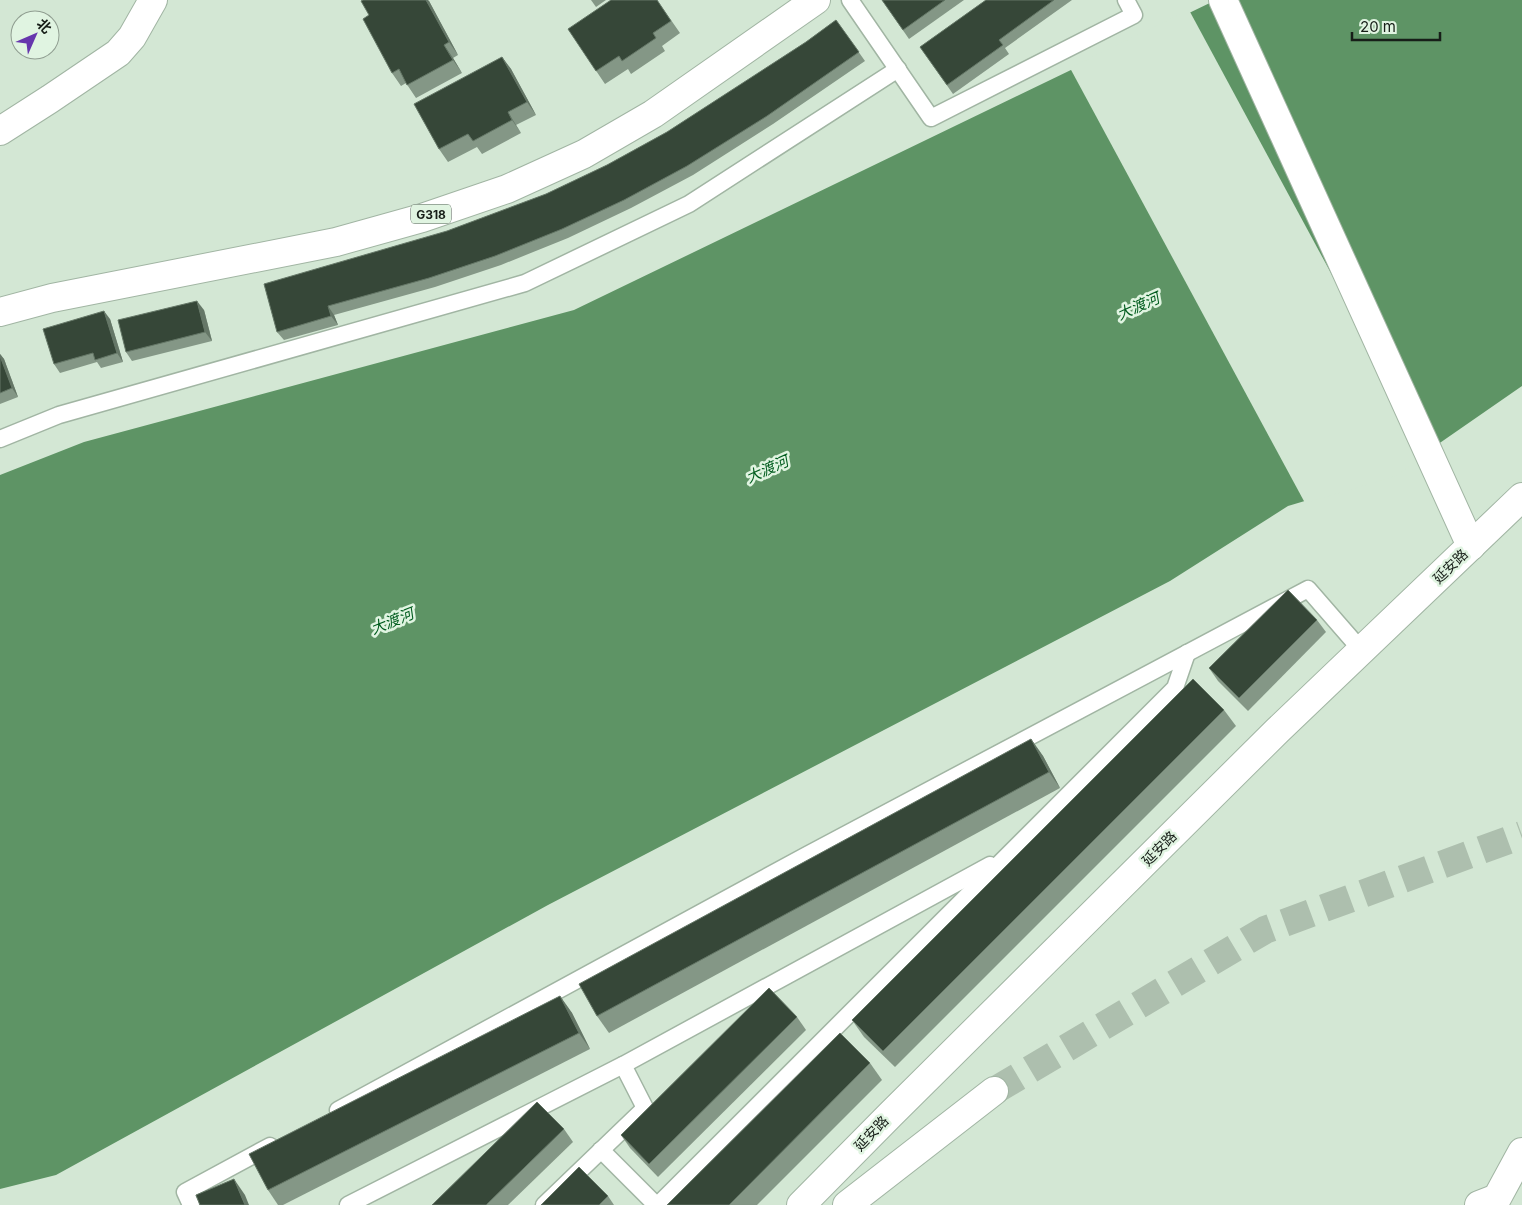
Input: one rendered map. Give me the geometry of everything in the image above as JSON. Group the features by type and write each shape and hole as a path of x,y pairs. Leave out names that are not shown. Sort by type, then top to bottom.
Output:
{"main road":[{"path":"0,131 50,100 118,53 132,37 153,0"},
{"name":"G318","path":"0,312 52,298 336,242 422,218 507,189 584,154 653,114 816,0"},
{"path":"1223,0 1471,546"},
{"name":"延安路","path":"801,1205 1278,730 1522,497"},
{"path":"847,1205 994,1091"},
{"path":"1480,1205 1497,1198 1522,1152"}],"lane":[{"path":"850,0 931,118 1134,15 1126,0"},
{"path":"0,439 59,415 525,283 689,204 898,70"},
{"path":"325,1116 805,856 1308,589 1362,650"},
{"path":"601,1150 657,1205 1175,688 1187,653"},
{"path":"348,1205 623,1065 1008,855"},
{"path":"544,1205 644,1108 623,1065"},
{"path":"191,1205 185,1192 281,1140"}],"water":[{"name":"大渡河","path":"1216,0 1522,0 1522,386 1395,474 1288,506 1170,581 548,905 56,1175 0,1189 0,475 84,442 574,310"}],"pier":[{"path":"1189,10 1428,453 1396,476 1305,503 1070,68"}],"building":[{"path":"426,0 449,42 444,45 453,60 407,85 399,69 392,73 363,19 369,15 361,1"},
{"path":"611,0 657,0 671,21 653,33 656,38 622,61 619,56 596,71 568,29"},
{"path":"882,0 945,0 903,30"},
{"path":"986,0 1054,0 999,40 1003,45 947,85 920,47"},
{"path":"836,20 859,52 767,116 687,166 624,200 562,229 495,256 429,278 328,306 331,316 277,332 264,284 447,231 546,194 607,165 667,132 806,42"},
{"path":"502,57 527,102 508,112 512,120 473,141 468,134 439,149 414,104"},
{"path":"197,301 205,332 126,352 118,320"},
{"path":"104,311 117,353 95,360 93,353 54,364 43,329"},
{"path":"0,356 12,388 0,393"},
{"path":"1288,590 1317,620 1239,698 1209,668"},
{"path":"1193,679 1224,710 883,1051 852,1020"},
{"path":"1031,739 1049,772 597,1016 579,984"},
{"path":"769,988 797,1017 649,1164 621,1135"},
{"path":"560,996 579,1033 268,1190 249,1154"},
{"path":"840,1033 870,1063 729,1205 667,1205"},
{"path":"537,1102 564,1129 486,1205 432,1205"},
{"path":"579,1167 608,1196 599,1205 541,1205"},
{"path":"234,1179 245,1205 200,1205 196,1195"}],"tunnel":[{"path":"994,1091 1265,930 1522,835"}]}
